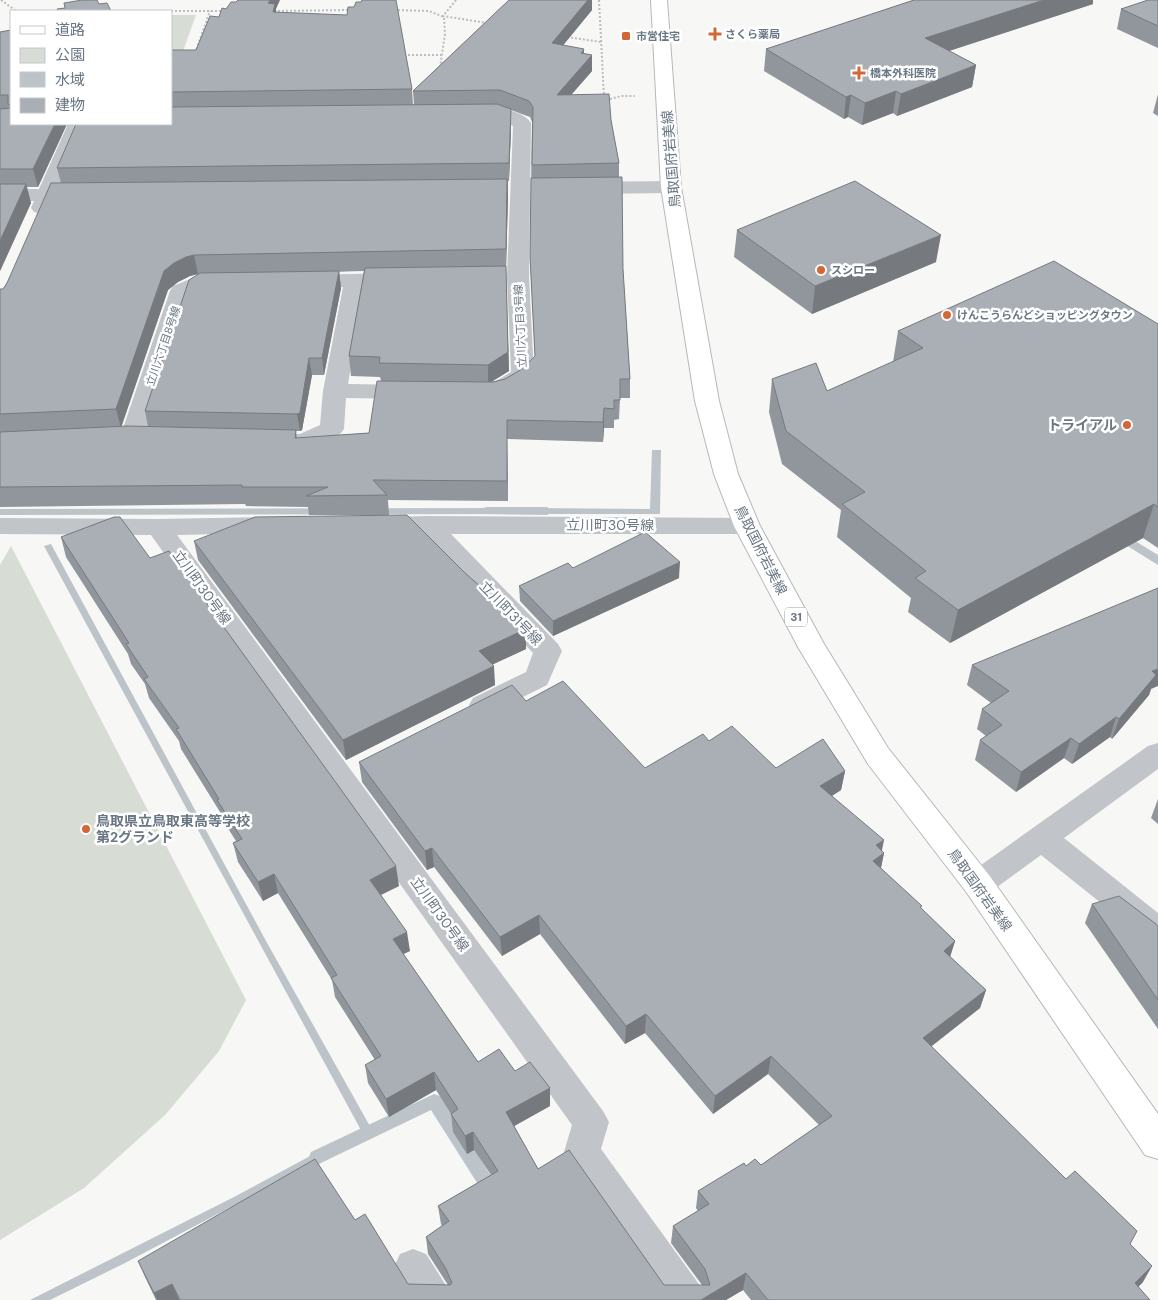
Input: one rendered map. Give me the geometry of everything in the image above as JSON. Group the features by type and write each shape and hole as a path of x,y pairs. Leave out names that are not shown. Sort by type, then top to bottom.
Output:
{"main road":[{"name":"鳥取国府岩美線","path":"659,0 671,187 709,411 726,474 746,526 812,647 878,756 978,884 1158,1143"}],"street":[{"name":"立川六丁目3号線","path":"452,114 501,114 522,123 519,189 508,276 523,375 494,392 474,392"},
{"path":"31,230 77,125"},
{"path":"567,189 671,187"},
{"path":"0,195 106,194"},
{"path":"286,281 422,278"},
{"path":"255,440 303,441 332,430 335,391 355,280"},
{"name":"立川六丁目8号線","path":"132,438 181,291 198,282 237,282"},
{"path":"335,391 434,392"},
{"name":"立川町31号線","path":"427,524 548,651 537,678 460,717"},
{"name":"立川町30号線","path":"158,527 299,525"},
{"name":"立川町30号線","path":"358,525 746,526"},
{"path":"0,526 158,527"},
{"name":"立川町30号線","path":"158,527 591,1122 582,1152 687,1300"},
{"path":"978,884 1158,754"},
{"path":"341,777 367,764"},
{"path":"1042,838 1158,932"},
{"path":"413,1267 433,1300"}],"path":[{"path":"2,0 15,10"},
{"path":"443,16 456,0"},
{"path":"599,0 604,100"},
{"path":"267,11 352,10"},
{"path":"387,10 430,11 440,13 443,16 494,24"},
{"path":"172,11 229,11"},
{"path":"194,54 210,11"},
{"path":"440,74 445,27 443,16"},
{"path":"562,36 601,42"},
{"path":"396,56 441,55"},
{"path":"599,101 622,96 665,96"}],"green space":[{"path":"172,15 196,15 178,65 172,65"},
{"name":"鳥取県立鳥取東高等学校 第2グランド","path":"11,546 246,1000 219,1051 165,1115 84,1188 0,1240 0,565"}],"water":[{"path":"652,450 661,450 660,514 532,514 530,508 650,509"},
{"path":"504,508 503,514 0,515 0,509"},
{"path":"51,544 266,941 371,1128 362,1132 44,546"},
{"path":"325,1148 332,1148 329,1155 125,1263 50,1300 30,1300 234,1197"}],"building":[{"path":"97,0 99,4 107,3 110,10 58,10 65,8 64,3"},
{"path":"238,0 270,0 268,3 275,4 273,12 347,15 348,7 354,7 356,2 361,2 362,0 396,0 412,89 172,92 172,50 196,50 210,16 219,17 222,8 226,9 231,2"},
{"path":"509,0 588,0 552,43 584,49 581,53 592,55 557,95 609,94 611,120 619,163 532,165 533,107 529,101 500,90 413,91"},
{"path":"914,0 1044,0 925,38 976,65 901,94 896,91 865,103 851,95 846,97 766,49"},
{"path":"1148,0 1158,0 1158,26 1121,9"},
{"path":"10,30 10,105 8,104 8,95 0,95 0,32"},
{"path":"497,104 511,109 509,163 57,168 76,125 172,125 172,107"},
{"path":"10,108 10,125 55,125 33,169 0,169 0,109"},
{"path":"622,177 623,269 630,379 620,379 620,400 614,400 614,409 604,408 603,422 507,420 507,481 373,480 387,495 306,496 328,487 242,487 242,485 0,487 0,432 127,426 296,430 295,438 369,433 377,381 493,382 505,379 522,369 535,356 530,257 531,178"},
{"path":"507,179 506,249 194,255 186,257 164,271 116,409 0,414 0,289 3,289 7,283 51,183"},
{"path":"855,181 941,235 815,286 737,230"},
{"path":"0,184 26,184 0,241"},
{"path":"1054,261 1158,324 1158,507 1154,504 958,610 915,578 926,571 842,504 865,492 786,431 772,379 816,363 827,391 923,348 898,331"},
{"path":"506,266 508,352 488,365 379,363 380,357 349,356 365,268"},
{"path":"339,271 322,358 309,358 300,413 145,411 189,280 200,273"},
{"path":"407,515 464,572 490,595 493,594 526,629 479,651 494,666 343,740 194,541 255,517"},
{"path":"114,517 120,517 150,558 169,551 396,866 370,880 407,932 393,939 478,1062 499,1049 515,1071 530,1062 550,1088 506,1112 538,1169 569,1150 664,1285 710,1285 705,1269 673,1226 709,1204 698,1191 744,1163 746,1166 755,1159 761,1165 832,1116 771,1056 715,1096 646,1014 626,1026 539,915 500,937 432,848 425,851 359,762 512,685 526,701 563,681 645,768 703,734 709,741 732,726 776,768 823,739 845,771 820,786 884,840 876,845 884,853 873,861 922,906 920,907 955,941 944,951 986,990 923,1038 1066,1179 1075,1171 1137,1231 1130,1244 1152,1266 1135,1283 1150,1300 768,1300 746,1273 701,1300 180,1300 172,1284 154,1293 138,1261 315,1159 355,1220 365,1214 408,1284 450,1285 452,1283 446,1269 426,1237 449,1221 438,1206 498,1171 473,1132 465,1136 451,1114 458,1109 434,1072 386,1099 365,1065 381,1056 331,978 337,975 274,874 258,882 233,843 242,839 176,729 179,728 144,679 148,677 126,644 129,643 61,537"},
{"path":"645,532 680,562 553,621 519,586 568,563 573,568"},
{"path":"1158,588 1158,669 1152,671 1156,675 1119,719 1116,717 1079,744 1071,738 1021,772 980,740 1002,725 982,709 1009,691 972,665"},
{"path":"1119,896 1158,927 1158,1000 1092,904"}],"waterway":[{"path":"487,511 547,511"},
{"path":"1117,534 1158,561"},
{"path":"317,1157 434,1101 492,1192"}],"place":[{"name":"さくら薬局","path":"715,34"},
{"name":"市営住宅","path":"626,36"},
{"name":"橋本外科医院","path":"859,73"},
{"name":"スシロー","path":"821,270"},
{"name":"けんこうらんどショッピングタウン","path":"947,315"},
{"name":"トライアル","path":"1127,425"},
{"name":"鳥取県立鳥取東高等学校 第2グランド","path":"86,829"}]}
